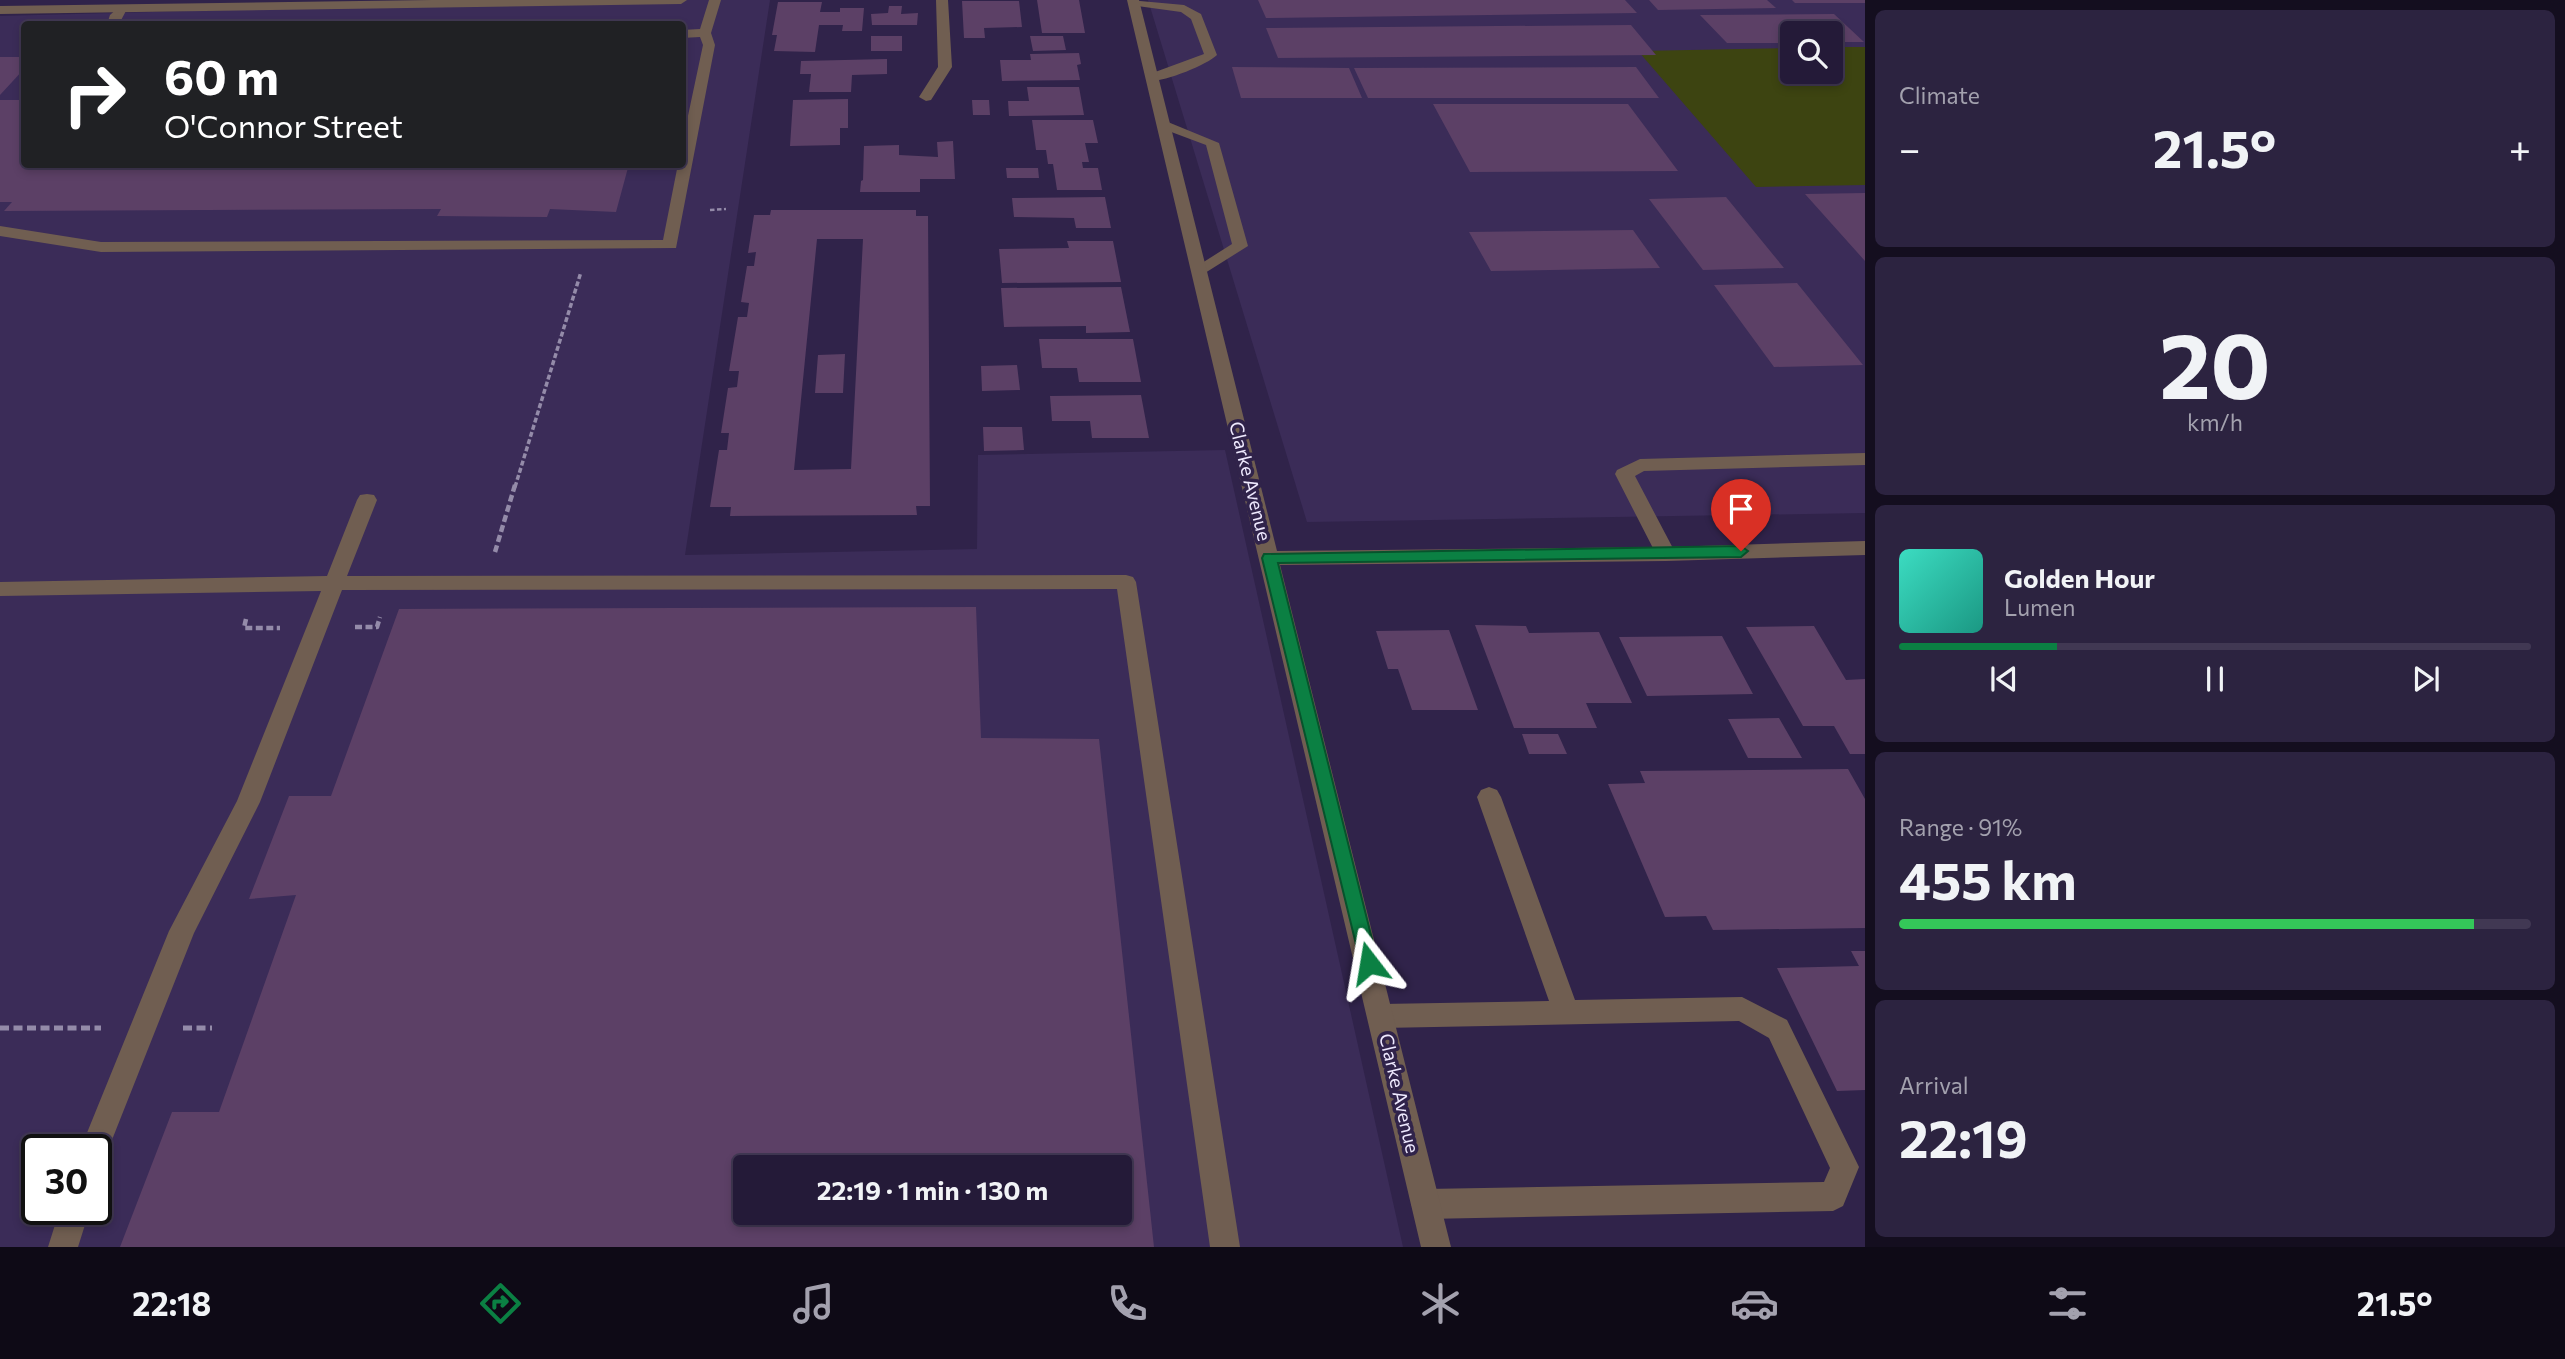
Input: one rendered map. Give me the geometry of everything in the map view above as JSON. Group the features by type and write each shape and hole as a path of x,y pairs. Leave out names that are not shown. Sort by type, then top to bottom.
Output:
{"street":[{"path":"0,10 681,0"},
{"path":"686,163 709,45 705,33 715,0"},
{"path":"926,97 945,67 942,0"},
{"path":"1134,1 1184,9 1197,17 1211,55 1196,64 1152,78"},
{"name":"Clarke Avenue","path":"1134,1 1436,1247"},
{"path":"114,21 121,9"},
{"path":"686,34 705,33"},
{"path":"1163,124 1212,142 1240,246 1199,270"},
{"path":"0,231 101,247 670,245 685,168"},
{"path":"1666,554 1624,474 1640,466 1865,459"},
{"path":"100,1134 182,932 248,802 368,500"},
{"path":"1269,558 1666,554 1865,548"},
{"path":"0,589 335,583 1126,582 1226,1247"},
{"path":"1489,797 1566,1012"},
{"path":"1382,1016 1742,1009 1778,1029 1845,1167 1833,1196 1426,1204"},
{"path":"63,1247 70,1225"}],"path":[{"path":"677,209 726,209"},
{"path":"494,552 589,244"}],"shaded area":[{"path":"600,0 770,0 685,555 977,549 978,455 1225,450 1403,1247 0,1247 0,16"},
{"path":"1148,0 1865,0 1865,513 1307,522"}],"green space":[{"path":"1843,47 1865,47 1865,185 1756,187 1638,51 1780,48 1780,84 1843,84"}],"building":[{"path":"1037,0 1079,0 1085,33 1042,33"},
{"path":"1258,0 1625,0 1637,13 1266,18"},
{"path":"1649,0 1767,0 1776,8 1658,10"},
{"path":"1792,0 1865,0 1865,3 1795,3"},
{"path":"962,1 1019,1 1022,27 984,28 985,38 964,38"},
{"path":"778,2 822,2 820,12 840,12 840,8 864,8 862,31 842,31 843,25 819,25 815,52 774,51 777,35 772,35"},
{"path":"889,6 902,6 901,14 918,13 917,25 872,25 871,14 888,13"},
{"path":"1834,14 1842,21 1780,21 1780,43 1727,43 1700,15"},
{"path":"1843,22 1864,42 1843,42"},
{"path":"1631,25 1656,55 1278,58 1266,28"},
{"path":"871,36 902,36 902,51 871,51"},
{"path":"1030,36 1063,36 1066,50 1033,51"},
{"path":"1079,53 1081,64 1077,65 1080,80 1002,81 1000,60 1031,60 1030,54"},
{"path":"0,57 21,57 21,72 0,95"},
{"path":"887,59 887,74 852,75 851,92 809,92 811,74 800,74 801,61"},
{"path":"1232,67 1349,68 1362,98 1241,98"},
{"path":"1636,67 1659,98 1368,98 1354,68"},
{"path":"1027,87 1079,87 1084,115 1009,116 1008,101 1029,101"},
{"path":"848,99 848,128 840,128 840,145 790,146 793,100"},
{"path":"0,100 21,100 21,168 628,168 616,212 550,209 547,217 437,216 441,209 4,211 12,202 0,202"},
{"path":"972,100 989,100 990,115 973,115"},
{"path":"1433,104 1628,104 1678,171 1470,172"},
{"path":"1032,120 1093,120 1098,143 1085,143 1089,162 1082,162 1083,168 1098,168 1102,190 1057,190 1053,164 1048,164 1046,150 1036,150"},
{"path":"953,141 955,179 920,179 920,192 860,192 864,146 899,145 899,155 938,157 937,142"},
{"path":"1006,168 1038,168 1039,178 1007,178"},
{"path":"1865,193 1865,261 1805,194"},
{"path":"1105,197 1111,228 1076,228 1074,218 1014,217 1012,198"},
{"path":"1726,197 1784,268 1703,270 1649,199"},
{"path":"771,210 916,210 916,216 928,216 930,506 916,506 917,515 730,516 731,507 710,507 719,450 727,450 729,433 721,433 728,388 737,387 739,371 729,371 738,317 747,317 749,303 741,302 747,266 754,266 756,252 748,253 754,215 770,215","holes":["817,239 863,239 851,469 794,470"]},
{"path":"1633,230 1660,268 1491,271 1469,232"},
{"path":"1067,241 1113,241 1121,282 1002,283 999,249 1069,248"},
{"path":"1797,283 1863,365 1774,367 1714,285"},
{"path":"1121,287 1130,332 1086,333 1086,326 1004,327 1001,288"},
{"path":"1039,339 1133,339 1141,382 1079,382 1077,368 1042,368"},
{"path":"845,354 843,393 815,393 818,355"},
{"path":"1017,365 1020,390 982,391 981,366"},
{"path":"1141,395 1149,438 1092,438 1090,421 1052,421 1050,396"},
{"path":"983,427 1022,427 1024,450 984,451"},
{"path":"976,607 981,738 1099,739 1154,1247 120,1247 172,1112 219,1112 296,895 249,899 289,796 331,796 399,609"},
{"path":"1475,625 1526,626 1529,633 1599,632 1632,703 1586,703 1597,728 1514,728"},
{"path":"1814,626 1846,680 1865,679 1865,754 1850,754 1834,726 1803,726 1746,627"},
{"path":"1449,630 1478,710 1412,710 1398,669 1388,669 1376,631"},
{"path":"1722,636 1753,694 1647,696 1619,637"},
{"path":"1779,718 1802,758 1748,758 1728,719"},
{"path":"1522,734 1558,734 1567,754 1529,754"},
{"path":"1848,769 1865,799 1865,928 1713,930 1706,916 1665,917 1608,784 1645,783 1640,771"},
{"path":"1851,951 1865,951 1865,1090 1837,1091 1777,968 1859,966"}],"route":[{"path":"1369,963 1269,558 1741,551"}]}
